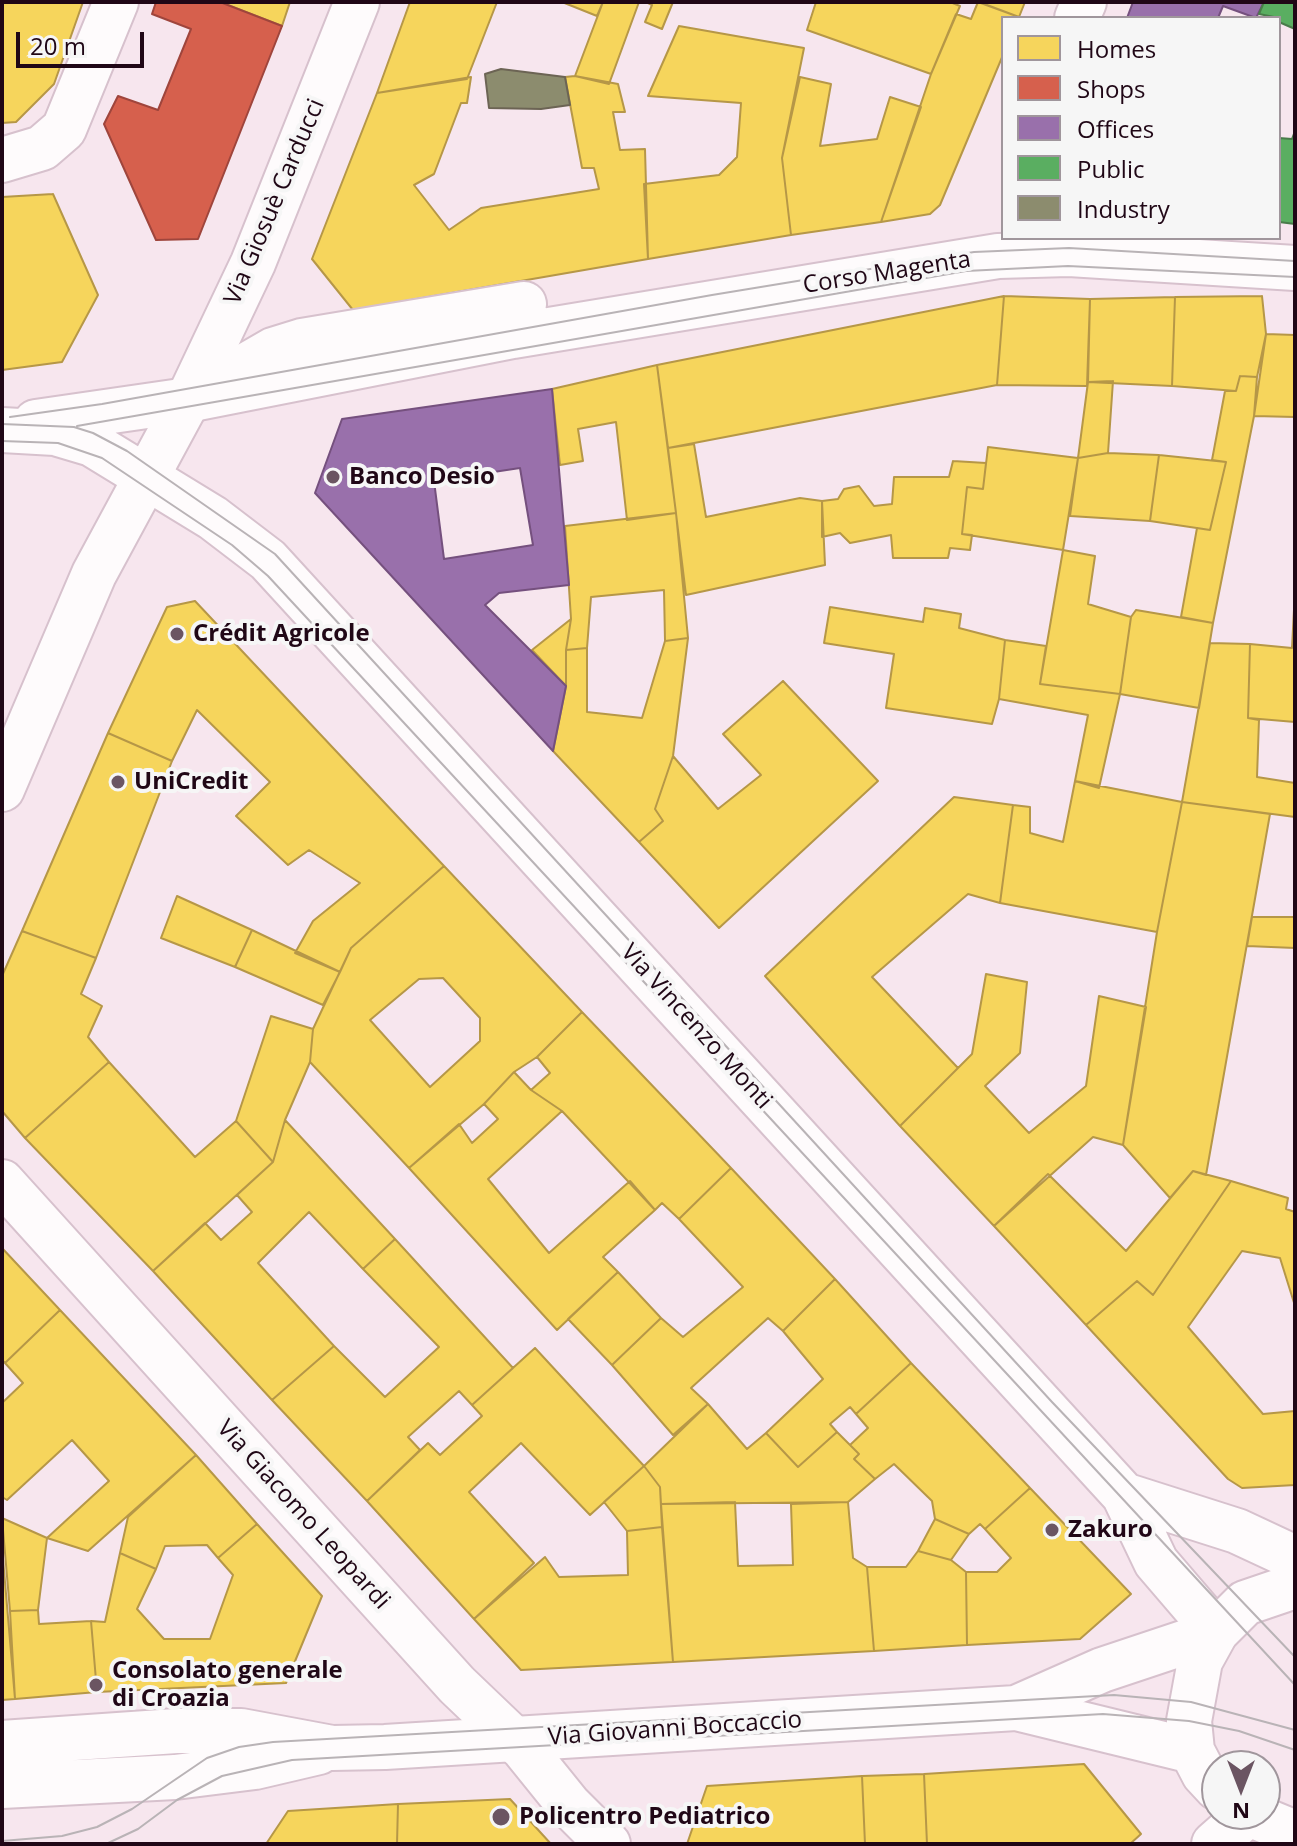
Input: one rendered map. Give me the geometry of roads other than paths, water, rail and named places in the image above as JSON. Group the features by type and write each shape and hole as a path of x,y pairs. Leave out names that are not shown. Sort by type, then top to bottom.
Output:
{"street":[{"path":"2,160 42,148 64,129 116,2"},
{"name":"Via Giosuè Carducci","path":"2,789 94,574 188,400 257,253 357,2"},
{"name":"Corso Magenta","path":"2,428 188,400 296,377 719,301 1001,240 1069,254 1295,268"},
{"path":"188,400 273,350 302,341 691,276 719,301"},
{"name":"Via Vincenzo Monti","path":"2,428 68,437 92,444 147,475 268,560 1124,1495 1156,1562 1216,1632"},
{"name":"Via Giacomo Leopardi","path":"2,1182 457,1685 515,1739 608,1844"},
{"name":"Via Vincenzo Monti","path":"1124,1495 1237,1531 1295,1558"},
{"path":"1201,1768 1192,1751 1191,1702 1200,1661 1216,1632 1245,1603 1295,1586"},
{"name":"Via Giovanni Boccaccio","path":"1016,1708 1102,1670 1216,1632"},
{"name":"Via Giovanni Boccaccio","path":"332,1748 1016,1708 1192,1751"},
{"path":"2,1743 176,1731 241,1731 332,1748"},
{"path":"2,1786 175,1777 274,1764 332,1748"},
{"path":"1214,1844 1230,1830"}],"tram line":[{"path":"10,417 102,404 712,295 974,252 1069,248 1295,261"},
{"path":"77,426 966,271 1068,266 1295,277"},
{"path":"2,424 74,427 93,433 127,451 275,554 1052,1402 1295,1657"},
{"path":"2,441 58,443 102,458 232,545 268,576 1295,1685"},
{"path":"2,1841 62,1836 97,1827 132,1809 207,1758 239,1747 273,1742 1114,1695 1191,1702 1295,1730"},
{"path":"106,1844 138,1829 177,1800 222,1776 292,1760 1103,1714 1189,1721 1239,1731 1295,1750"}],"place":[{"name":"Banco Desio","path":"333,477"},
{"name":"Crédit Agricole","path":"177,634"},
{"name":"UniCredit","path":"118,782"},
{"name":"Zakuro","path":"1052,1530"},
{"name":"Consolato generale di Croazia","path":"96,1685"},
{"name":"Policentro Pediatrico","path":"501,1817"}]}
